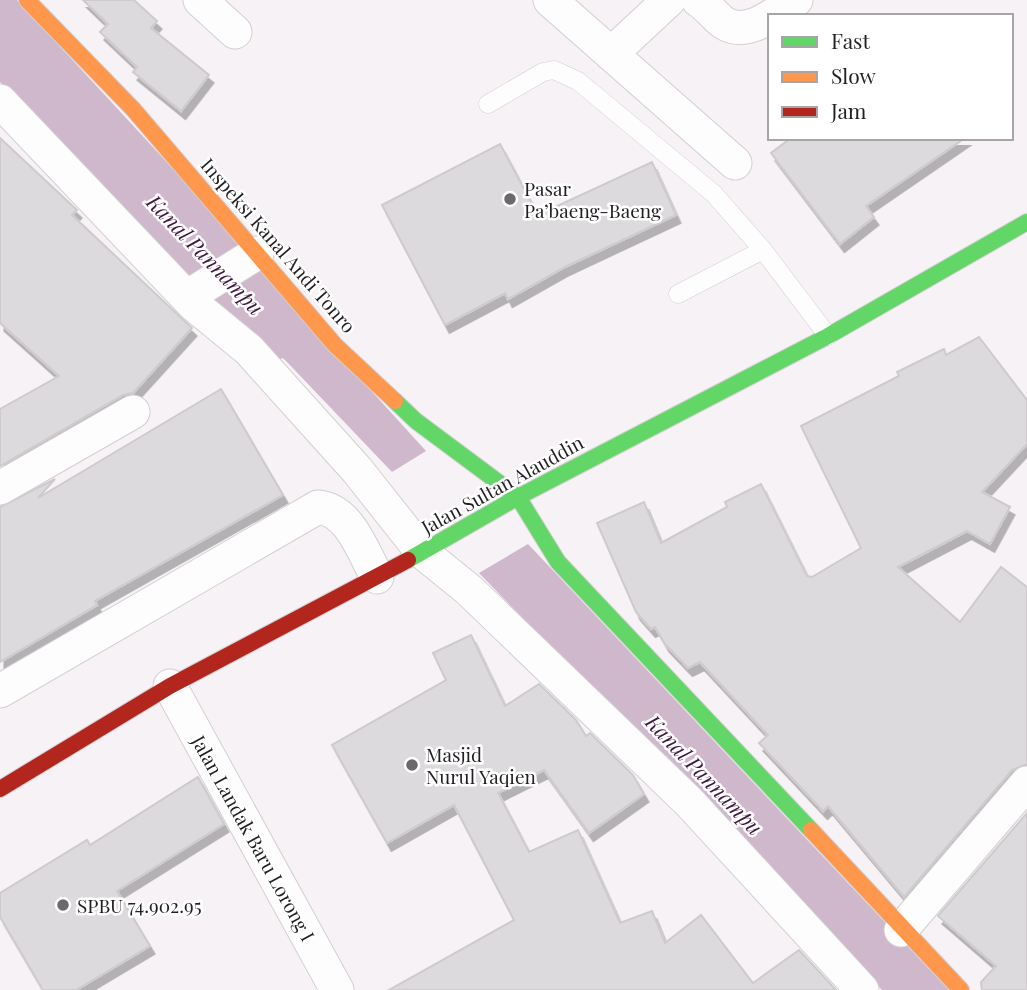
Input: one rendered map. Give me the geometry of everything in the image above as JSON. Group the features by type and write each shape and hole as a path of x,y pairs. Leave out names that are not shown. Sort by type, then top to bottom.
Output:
{"street":[{"name":"Inspeksi Kanal Andi Tonro","path":"27,0 133,109 251,256 335,345 416,421 475,462 518,497 558,562 901,930 961,990"},
{"path":"200,0 235,32"},
{"path":"550,0 735,163"},
{"path":"611,54 669,0"},
{"path":"698,0 723,22 737,29 751,26 768,16"},
{"path":"772,14 796,0"},
{"path":"0,101 196,292 357,470 422,552 469,590 689,802 862,990"},
{"name":"Jalan Sultan Alauddin","path":"0,789 170,686 377,577 518,497 828,337 1027,222"},
{"path":"196,292 251,256"},
{"path":"0,488 133,412"},
{"path":"0,691 318,507 333,509 342,517 377,577"},
{"name":"Jalan Landak Baru Lorong I","path":"170,686 337,990"},
{"path":"901,930 1027,783"}],"lane":[{"path":"488,104 543,72 554,70 565,73 610,106 714,194 763,250 828,337"},
{"path":"678,294 763,250"}],"water":[{"path":"0,0 17,0 237,238 186,265 130,216 0,82"},
{"path":"256,264 426,451 392,472 287,362 212,292"},
{"path":"528,544 949,990 882,990 479,573"}],"building":[{"path":"83,0 134,0 157,21 151,28 209,75 181,111 133,72 137,67 100,32 108,24"},
{"path":"0,138 77,210 72,215 192,328 133,393 123,395 0,466 0,409 59,376 0,323"},
{"path":"788,140 962,140 866,206 874,217 840,244 771,153"},
{"path":"500,144 538,215 652,162 676,215 565,267 508,299 505,293 445,325 382,205"},
{"path":"979,337 1027,400 1027,444 982,492 1010,507 990,544 967,531 898,567 960,622 1001,567 1027,587 1027,764 1012,770 904,897 828,806 823,811 759,743 768,735 700,662 688,668 665,644 655,627 651,629 636,612 597,523 644,502 661,543 727,507 725,502 761,484 807,576 812,577 861,548 801,426 899,376 897,372 944,349 946,355"},
{"path":"221,389 283,495 95,601 97,605 0,662 0,507 55,479 38,498"},
{"path":"471,635 505,706 539,684 576,720 586,736 590,733 633,775 644,794 589,833 544,770 498,793 529,852 578,830 620,923 652,911 665,943 701,915 753,983 799,950 836,990 389,990 514,920 454,805 387,843 332,745 446,680 433,653"},
{"name":"SPBU 74.902.95","path":"198,777 224,824 117,891 150,946 76,990 43,990 0,917 0,893 87,840 90,845"},
{"path":"1027,813 1027,990 982,990 981,982 996,966 938,916"}],"waterway":[{"name":"Kanal Pannampu","path":"143,192 274,327"}],"traffic: fast":[{"path":"408,560 518,497 828,336 1027,222"},
{"path":"395,401 416,421 518,497 558,562 811,830"}],"traffic: slow":[{"path":"27,0 133,109 335,345 395,401"},
{"path":"811,830 961,990"}],"traffic: jam":[{"path":"0,789 170,686 408,560"}],"place":[{"name":"Pasar Paʼbaeng-Baeng","path":"510,199"},
{"name":"Masjid Nurul Yaqien","path":"412,765"},
{"name":"SPBU 74.902.95","path":"63,905"}]}
